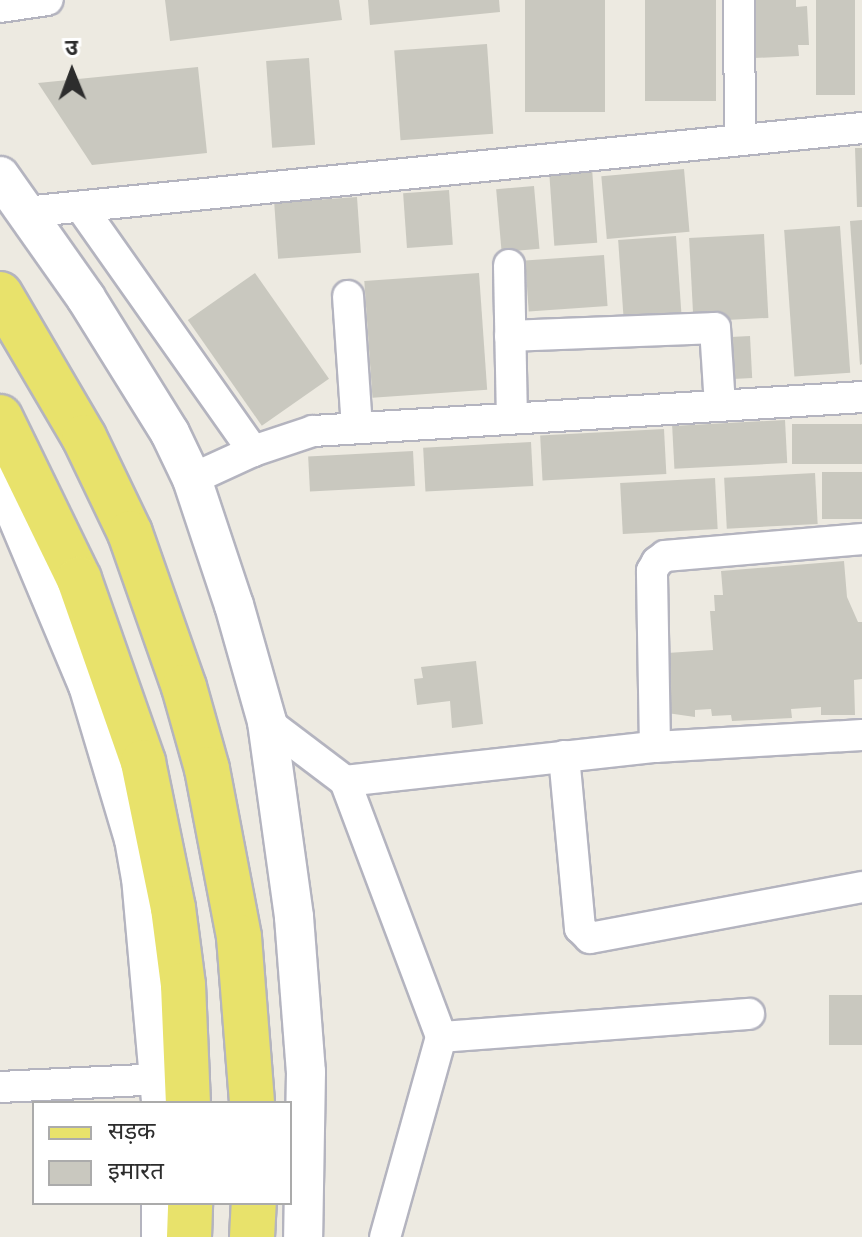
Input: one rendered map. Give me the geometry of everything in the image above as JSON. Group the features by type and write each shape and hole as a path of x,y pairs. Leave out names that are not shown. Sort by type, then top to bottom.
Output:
{"main road":[{"path":"0,294 84,437 130,533 179,672 207,769 239,937 252,1101"},
{"path":"0,417 79,579 143,762 173,908 183,985 170,1095"},
{"path":"252,1237 254,1205"}],"street":[{"path":"0,7 47,0"},
{"path":"739,0 740,138"},
{"path":"25,212 81,207 114,200 862,128"},
{"path":"0,176 86,298 170,433 192,479 267,722 304,1005 303,1237"},
{"path":"81,207 253,451"},
{"path":"509,265 512,418"},
{"path":"348,296 357,427"},
{"path":"510,336 715,328 720,405"},
{"path":"192,479 253,451 313,431 862,397"},
{"path":"0,476 88,685 125,804 141,877 170,1095 0,1087"},
{"path":"655,747 652,571 657,562 665,556 862,539"},
{"path":"267,722 345,781 441,1037 385,1237"},
{"path":"345,781 655,747 862,735"},
{"path":"564,756 580,928 590,938 862,887"},
{"path":"441,1037 749,1014"}],"building":[{"path":"165,0 339,0 342,20 170,41"},
{"path":"368,0 499,0 500,12 370,25"},
{"path":"525,0 605,0 605,112 525,112"},
{"path":"645,0 716,0 716,101 645,101"},
{"path":"752,0 796,0 796,7 807,6 809,45 798,45 799,56 754,58"},
{"path":"816,0 855,0 855,95 816,95"},
{"path":"487,44 493,134 401,140 394,50"},
{"path":"309,58 315,145 272,148 266,61"},
{"path":"198,67 207,153 92,165 38,83"},
{"path":"855,148 862,148 862,207 857,207"},
{"path":"592,168 597,243 554,246 549,171"},
{"path":"684,169 689,232 607,239 601,176"},
{"path":"534,186 539,249 502,252 496,189"},
{"path":"449,190 453,245 407,248 403,193"},
{"path":"357,197 361,253 278,259 274,203"},
{"path":"862,220 862,364 860,365 850,221"},
{"path":"840,226 850,373 794,377 784,230"},
{"path":"764,234 768,318 693,322 689,238"},
{"path":"676,236 682,318 624,322 618,240"},
{"path":"604,255 608,306 529,311 525,261"},
{"path":"255,273 329,379 262,426 188,320"},
{"path":"479,273 487,390 372,398 364,281"},
{"path":"750,336 752,378 723,379 721,338"},
{"path":"785,420 787,463 674,469 672,426"},
{"path":"792,424 862,424 862,464 792,464"},
{"path":"664,429 666,474 543,480 540,435"},
{"path":"531,442 533,486 425,492 423,448"},
{"path":"413,451 415,486 310,491 308,456"},
{"path":"822,472 862,472 862,519 822,519"},
{"path":"815,473 818,524 727,529 724,478"},
{"path":"715,478 718,529 623,534 620,483"},
{"path":"844,561 847,597 858,622 862,622 862,679 854,680 855,715 821,715 821,707 791,709 792,718 732,721 731,715 712,716 711,709 695,710 695,717 667,713 667,653 713,650 710,611 715,611 714,595 723,595 721,571"},
{"path":"476,661 483,724 452,728 450,701 417,705 414,679 423,678 421,667"},
{"path":"829,995 862,995 862,1045 829,1045"}]}
